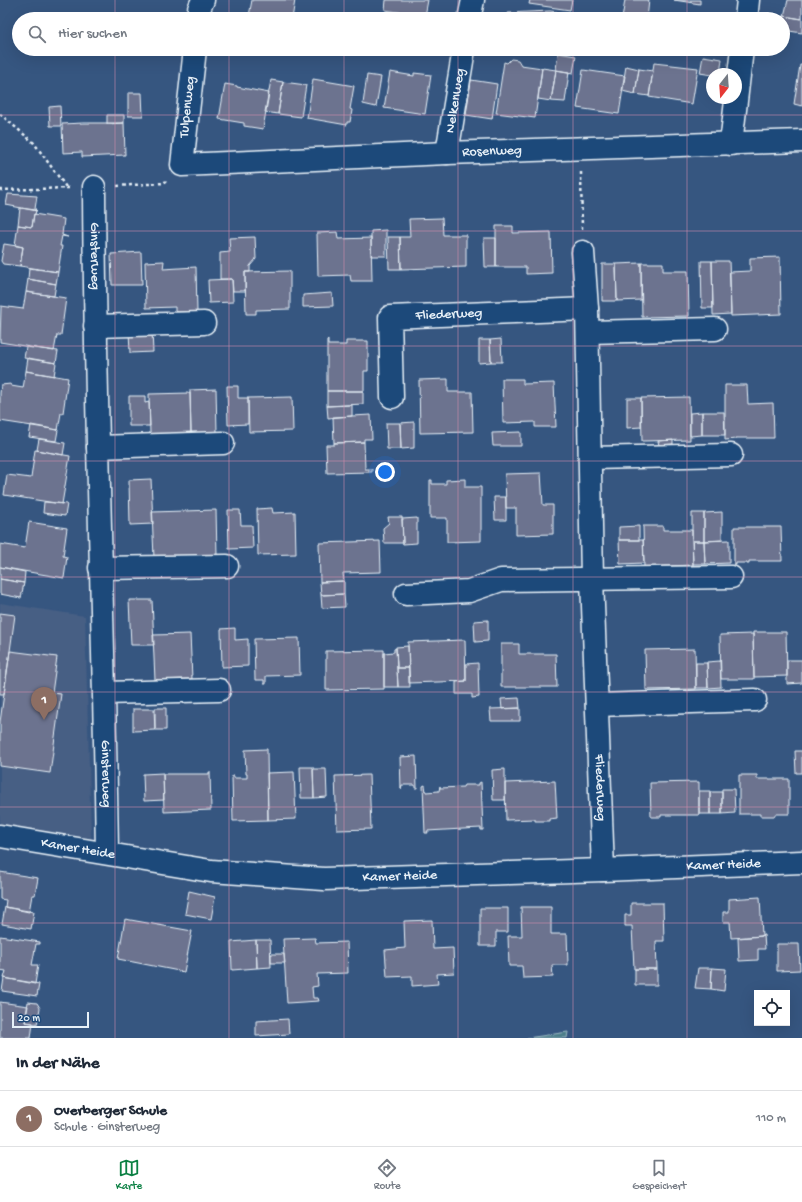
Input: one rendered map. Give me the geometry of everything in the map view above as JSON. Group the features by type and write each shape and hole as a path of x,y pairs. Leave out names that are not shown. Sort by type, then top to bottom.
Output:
{"street":[{"path":"199,12 203,0"},
{"path":"470,12 473,0"},
{"path":"747,12 748,0"},
{"name":"Tulpenweg","path":"182,166 194,56"},
{"name":"Nelkenweg","path":"447,153 463,56"},
{"path":"731,144 741,56"},
{"name":"Rosenweg","path":"182,166 447,153 802,141"},
{"name":"Ginsterweg","path":"94,187 95,326 100,568 105,694 107,853"},
{"name":"Fliederweg","path":"583,252 588,332 592,579 604,870"},
{"name":"Fliederweg","path":"392,397 390,317 587,309"},
{"path":"95,326 204,323"},
{"path":"588,332 715,329"},
{"path":"98,447 223,444"},
{"path":"590,458 731,455"},
{"path":"100,568 227,566"},
{"path":"406,594 469,591 501,580 731,577"},
{"path":"105,694 219,690"},
{"path":"597,705 755,700"},
{"name":"Kamer Heide","path":"0,836 211,871 324,879 802,862"}],"path":[{"path":"0,114 34,143 66,188"},
{"path":"580,149 583,252"}],"shaded area":[{"path":"0,603 85,616 91,838 0,824"}],"green space":[{"path":"568,1032 567,1038 527,1038"}],"building":[{"path":"252,0 295,0 293,12 250,12"},
{"path":"386,0 428,0 426,12 398,12 385,10"},
{"path":"530,0 572,0 570,10 529,4"},
{"path":"625,0 649,0 648,12 623,12"},
{"path":"674,0 700,0 700,4"},
{"path":"788,0 802,0 802,19 790,17 790,12 785,12"},
{"path":"550,11 557,12 529,12"},
{"path":"790,17 802,19 802,33 790,31"},
{"path":"558,56 576,56 573,73 556,70"},
{"path":"703,56 722,59 721,68 706,68 706,74 700,73"},
{"path":"511,59 518,60 521,65 542,68 535,118 496,113 504,62 507,63"},
{"path":"654,63 698,68 692,104 649,97"},
{"path":"800,65 802,65 802,106 794,104"},
{"path":"626,66 639,69 635,94 622,91"},
{"path":"542,68 556,70 551,101 538,99"},
{"path":"639,69 653,71 649,96 635,94"},
{"path":"556,70 569,72 565,102 551,101"},
{"path":"583,70 625,76 619,114 577,108"},
{"path":"390,72 414,76 414,73 431,75 425,114 384,108"},
{"path":"367,75 381,77 376,107 363,104"},
{"path":"313,79 354,86 350,109 352,110 350,122 347,122 347,125 307,118"},
{"path":"271,80 283,82 278,114 265,112"},
{"path":"471,80 497,84 492,119 466,115"},
{"path":"283,82 306,85 301,117 278,114"},
{"path":"225,84 269,93 263,129 244,126 244,123 219,119"},
{"path":"128,93 142,93 143,116 128,116"},
{"path":"60,106 61,126 50,126 49,107"},
{"path":"107,115 124,115 124,123 107,124"},
{"path":"124,123 125,155 82,157 82,152 63,153 62,124"},
{"path":"8,194 37,196 35,209 37,211 6,205"},
{"path":"20,208 36,210 32,227 18,225"},
{"path":"34,214 64,219 62,235 68,237 62,236 58,272 20,266 23,247 15,245 18,225 32,227"},
{"path":"442,218 443,235 466,235 466,267 401,269 400,237 410,237 409,219"},
{"path":"496,226 513,226 513,233 551,232 552,273 526,274 526,267 496,267"},
{"path":"386,230 386,256 371,256 371,231"},
{"path":"337,232 338,239 371,238 372,281 351,281 350,275 318,276 317,233"},
{"path":"255,237 256,259 250,266 250,272 245,272 245,291 233,291 232,279 220,279 220,253 230,252 229,238"},
{"path":"388,237 400,237 401,269 389,269"},
{"path":"484,238 496,238 496,267 485,267"},
{"path":"4,244 23,247 20,266 3,264 1,261"},
{"path":"141,252 142,285 112,285 111,254"},
{"path":"780,257 781,314 731,316 730,272 750,271 750,258"},
{"path":"164,261 163,269 196,267 197,312 175,312 175,307 146,308 145,262"},
{"path":"701,261 712,261 713,308 702,308"},
{"path":"712,261 729,261 731,314 713,315"},
{"path":"641,263 663,263 663,271 688,271 689,316 642,317"},
{"path":"641,263 641,300 617,301 616,264"},
{"path":"602,264 616,264 617,301 602,301"},
{"path":"29,268 58,272 56,284 28,279"},
{"path":"290,271 290,309 256,310 256,314 246,314 245,272"},
{"path":"28,279 56,284 54,296 26,292"},
{"path":"232,279 233,302 209,303 208,280"},
{"path":"26,292 66,298 61,335 57,335 54,351 0,342 1,306 23,309"},
{"path":"332,293 333,306 303,307 303,295"},
{"path":"129,331 152,331 153,352 130,353"},
{"path":"328,339 328,345 346,345 346,341 368,341 368,371 364,371 364,391 327,391"},
{"path":"501,339 502,362 491,362 490,340"},
{"path":"479,340 490,340 491,362 479,363"},
{"path":"26,347 58,351 56,363 24,358"},
{"path":"28,358 56,363 54,376 26,371"},
{"path":"26,371 68,378 63,413 61,413 58,430 0,421 1,385 11,384 11,386 23,388"},
{"path":"448,379 448,392 472,392 473,432 420,433 419,380"},
{"path":"502,379 523,379 523,384 554,383 556,427 535,427 535,422 503,423"},
{"path":"725,385 747,385 748,404 773,403 774,438 736,438 725,440"},
{"path":"227,386 238,386 238,398 248,398 248,424 228,425"},
{"path":"216,389 217,432 191,433 190,390"},
{"path":"327,391 363,391 363,404 327,406"},
{"path":"190,393 191,433 150,434 149,394"},
{"path":"129,396 145,396 145,403 149,402 150,426 129,426"},
{"path":"292,397 293,431 249,432 248,398"},
{"path":"689,397 690,440 642,441 641,398"},
{"path":"627,398 641,398 641,427 627,428"},
{"path":"352,405 352,416 328,418 327,406"},
{"path":"702,412 724,412 725,435 702,435"},
{"path":"702,412 702,435 690,436 690,413"},
{"path":"371,415 372,439 364,439 364,442 334,443 333,417"},
{"path":"414,422 414,448 401,449 400,423"},
{"path":"386,423 400,423 401,449 387,449"},
{"path":"31,425 58,430 56,441 29,437"},
{"path":"521,432 521,446 493,446 492,433"},
{"path":"39,439 65,443 63,455 37,450"},
{"path":"673,440 673,444 659,445 658,441"},
{"path":"364,442 365,469 372,469 372,472 327,473 326,445 334,445 334,443"},
{"path":"35,450 70,456 62,504 4,495 7,475 31,478"},
{"path":"541,473 543,505 553,505 553,534 516,535 516,508 506,508 505,474"},
{"path":"151,479 153,524 130,525 129,480"},
{"path":"465,479 465,487 481,487 481,541 447,542 447,518 430,518 430,480 432,480 432,484 446,484 446,480"},
{"path":"494,497 506,497 506,520 495,520"},
{"path":"44,502 67,504 65,516 43,513"},
{"path":"272,508 273,513 295,512 296,554 258,555 257,509"},
{"path":"216,510 217,556 154,558 152,512"},
{"path":"228,510 240,510 241,525 252,525 253,548 229,549"},
{"path":"722,512 722,540 704,541 704,513"},
{"path":"692,513 704,513 704,541 692,541"},
{"path":"388,517 402,517 403,543 384,543 383,528 389,523"},
{"path":"417,518 417,543 403,544 402,519"},
{"path":"29,522 67,528 63,556 67,557 64,578 0,567 0,544 25,548"},
{"path":"639,526 639,540 619,540 619,527"},
{"path":"643,526 663,526 663,530 692,530 693,565 644,567"},
{"path":"734,527 781,527 782,561 749,561 749,564 734,564"},
{"path":"619,540 643,540 644,563 620,564"},
{"path":"729,540 729,563 705,564 704,541"},
{"path":"380,541 381,572 343,573 344,581 320,582 319,543"},
{"path":"692,541 704,541 705,564 693,564"},
{"path":"0,567 25,572 24,583 0,579"},
{"path":"0,579 24,583 21,598 0,594"},
{"path":"344,581 344,594 321,595 320,582"},
{"path":"344,594 345,607 322,608 321,595"},
{"path":"129,600 152,600 154,645 131,645"},
{"path":"0,613 15,615 4,694 0,694"},
{"path":"488,620 488,641 475,642 474,621"},
{"path":"235,628 235,640 248,639 248,666 222,667 221,629"},
{"path":"753,632 786,632 787,676 754,677"},
{"path":"190,634 192,679 155,680 153,635"},
{"path":"753,634 754,679 721,679 720,635"},
{"path":"299,638 300,675 266,676 266,684 264,684 264,680 255,680 254,639"},
{"path":"465,640 466,681 409,683 408,642"},
{"path":"501,644 519,644 519,654 556,654 557,687 501,687"},
{"path":"408,646 409,668 397,668 396,647"},
{"path":"396,648 398,687 384,687 384,653 394,652 394,649"},
{"path":"695,649 696,689 646,690 645,650"},
{"path":"384,650 384,689 326,690 326,651"},
{"path":"10,651 57,657 52,693 61,694 50,773 0,766 0,722"},
{"path":"787,660 802,660 802,683 787,684"},
{"path":"720,661 721,687 708,688 707,662"},
{"path":"478,663 479,697 472,698 472,694 456,694 456,682 466,681 466,664"},
{"path":"696,663 707,663 708,688 696,688"},
{"path":"397,668 409,668 410,687 398,687"},
{"path":"519,698 520,708 502,709 501,699"},
{"path":"155,708 166,708 166,730 155,730"},
{"path":"520,708 520,721 491,721 490,709"},
{"path":"133,709 154,709 155,730 133,731"},
{"path":"267,749 268,820 233,821 232,776 234,776 234,778 247,778 245,750"},
{"path":"795,751 802,751 802,773 796,773"},
{"path":"416,756 417,788 415,788 415,785 402,785 401,789 400,757"},
{"path":"300,767 313,767 314,798 301,798"},
{"path":"313,769 326,769 327,797 314,798"},
{"path":"505,769 505,800 493,800 492,770"},
{"path":"209,772 211,810 164,812 163,774 209,774"},
{"path":"294,772 296,819 268,820 267,773"},
{"path":"163,773 164,800 144,801 143,774"},
{"path":"369,775 371,829 337,830 335,776"},
{"path":"739,775 757,775 757,779 789,779 789,814 760,816 760,814 739,814"},
{"path":"555,781 557,818 549,819 549,821 535,821 535,819 506,820 505,783"},
{"path":"481,782 483,830 481,830 481,828 427,831 428,833 425,833 423,786 425,785 426,792 439,791 440,786 440,788 463,787 464,785 479,785"},
{"path":"699,782 699,815 661,815 661,817 651,817 650,783"},
{"path":"722,789 734,789 735,813 722,814"},
{"path":"699,791 710,791 710,814 699,814"},
{"path":"710,792 722,792 722,814 710,814"},
{"path":"0,872 38,878 35,895 32,895 29,912 5,907 6,900 0,899"},
{"path":"189,891 215,897 211,919 185,914"},
{"path":"760,897 762,936 731,938 730,922 723,922 723,912 729,912 729,899"},
{"path":"631,903 663,903 664,941 656,941 657,969 634,969 632,926 625,926 625,915 631,915"},
{"path":"5,907 34,912 31,929 2,924"},
{"path":"521,907 551,907 551,934 567,934 568,965 552,965 553,977 523,978 522,966 509,966 508,936 522,936"},
{"path":"480,908 508,908 508,932 496,932 496,946 480,946"},
{"path":"125,919 192,931 184,972 118,959"},
{"path":"432,920 433,949 453,948 454,973 437,974 438,984 412,986 412,976 387,977 385,950 405,948 404,921"},
{"path":"764,935 765,949 758,949 758,960 739,961 738,938"},
{"path":"0,936 40,942 40,944 36,944 32,965 38,965 35,984 4,978 6,971 0,970"},
{"path":"315,938 316,943 347,942 348,973 317,974 318,986 312,987 313,998 318,998 319,1001 287,1003 283,939"},
{"path":"256,940 257,968 232,970 231,942"},
{"path":"256,940 270,940 271,967 257,968"},
{"path":"777,944 799,944 800,970 777,971"},
{"path":"271,954 284,954 285,963 271,963"},
{"path":"698,968 712,968 711,989 695,988"},
{"path":"712,968 726,969 724,991 711,989"},
{"path":"635,969 657,969 657,985 635,985"},
{"path":"4,978 39,984 37,996 2,991"},
{"path":"0,1002 28,1006 25,1022 33,1023 31,1038 0,1038"},
{"path":"28,1002 37,1003 40,1008 37,1024 25,1022"},
{"path":"288,1019 289,1034 256,1036 256,1021"}],"place":[{"name":"Overberger Schule","path":"44,720"}]}
